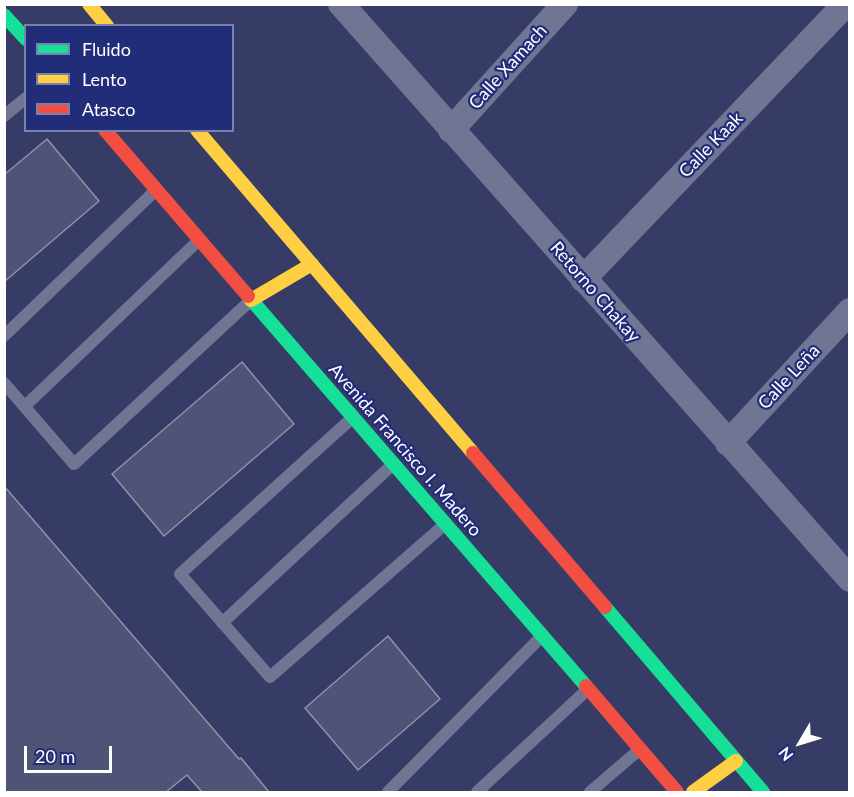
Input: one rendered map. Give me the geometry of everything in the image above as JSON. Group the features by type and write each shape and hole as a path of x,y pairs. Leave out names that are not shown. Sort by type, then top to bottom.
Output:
{"main road":[{"path":"89,4 105,24"},
{"path":"6,18 24,37"},
{"name":"Avenida Francisco I. Madero","path":"107,132 677,792"},
{"path":"199,132 763,792"},
{"path":"251,300 312,264"},
{"path":"693,792 736,761"}],"street":[{"name":"Retorno Chakay","path":"341,4 849,579"},
{"name":"Calle Xamach","path":"451,130 564,4"},
{"name":"Calle Kaak","path":"583,279 840,12"},
{"name":"Calle Leña","path":"728,443 849,311"}],"lane":[{"path":"4,116 24,100"},
{"path":"4,336 156,190"},
{"path":"24,406 199,240"},
{"path":"4,383 74,464 251,300"},
{"path":"353,417 180,574 222,623 270,677 445,524"},
{"path":"222,623 393,464"},
{"path":"388,792 542,636"},
{"path":"477,792 588,689"},
{"path":"590,792 639,749"}],"building":[{"path":"47,139 99,201 4,282 4,175"},
{"path":"242,362 294,424 164,536 112,474"},
{"path":"4,486 269,792 202,792 187,775 166,792 4,792"},
{"path":"388,636 440,699 358,770 305,708"}],"traffic: fast":[{"path":"4,15 24,37"},
{"path":"248,296 586,686"},
{"path":"605,607 763,792"}],"traffic: slow":[{"path":"89,4 105,24"},
{"path":"199,132 473,453"},
{"path":"251,300 312,264"},
{"path":"693,792 736,761"}],"traffic: jam":[{"path":"107,132 248,296"},
{"path":"473,453 605,607"},
{"path":"586,686 677,792"}]}
